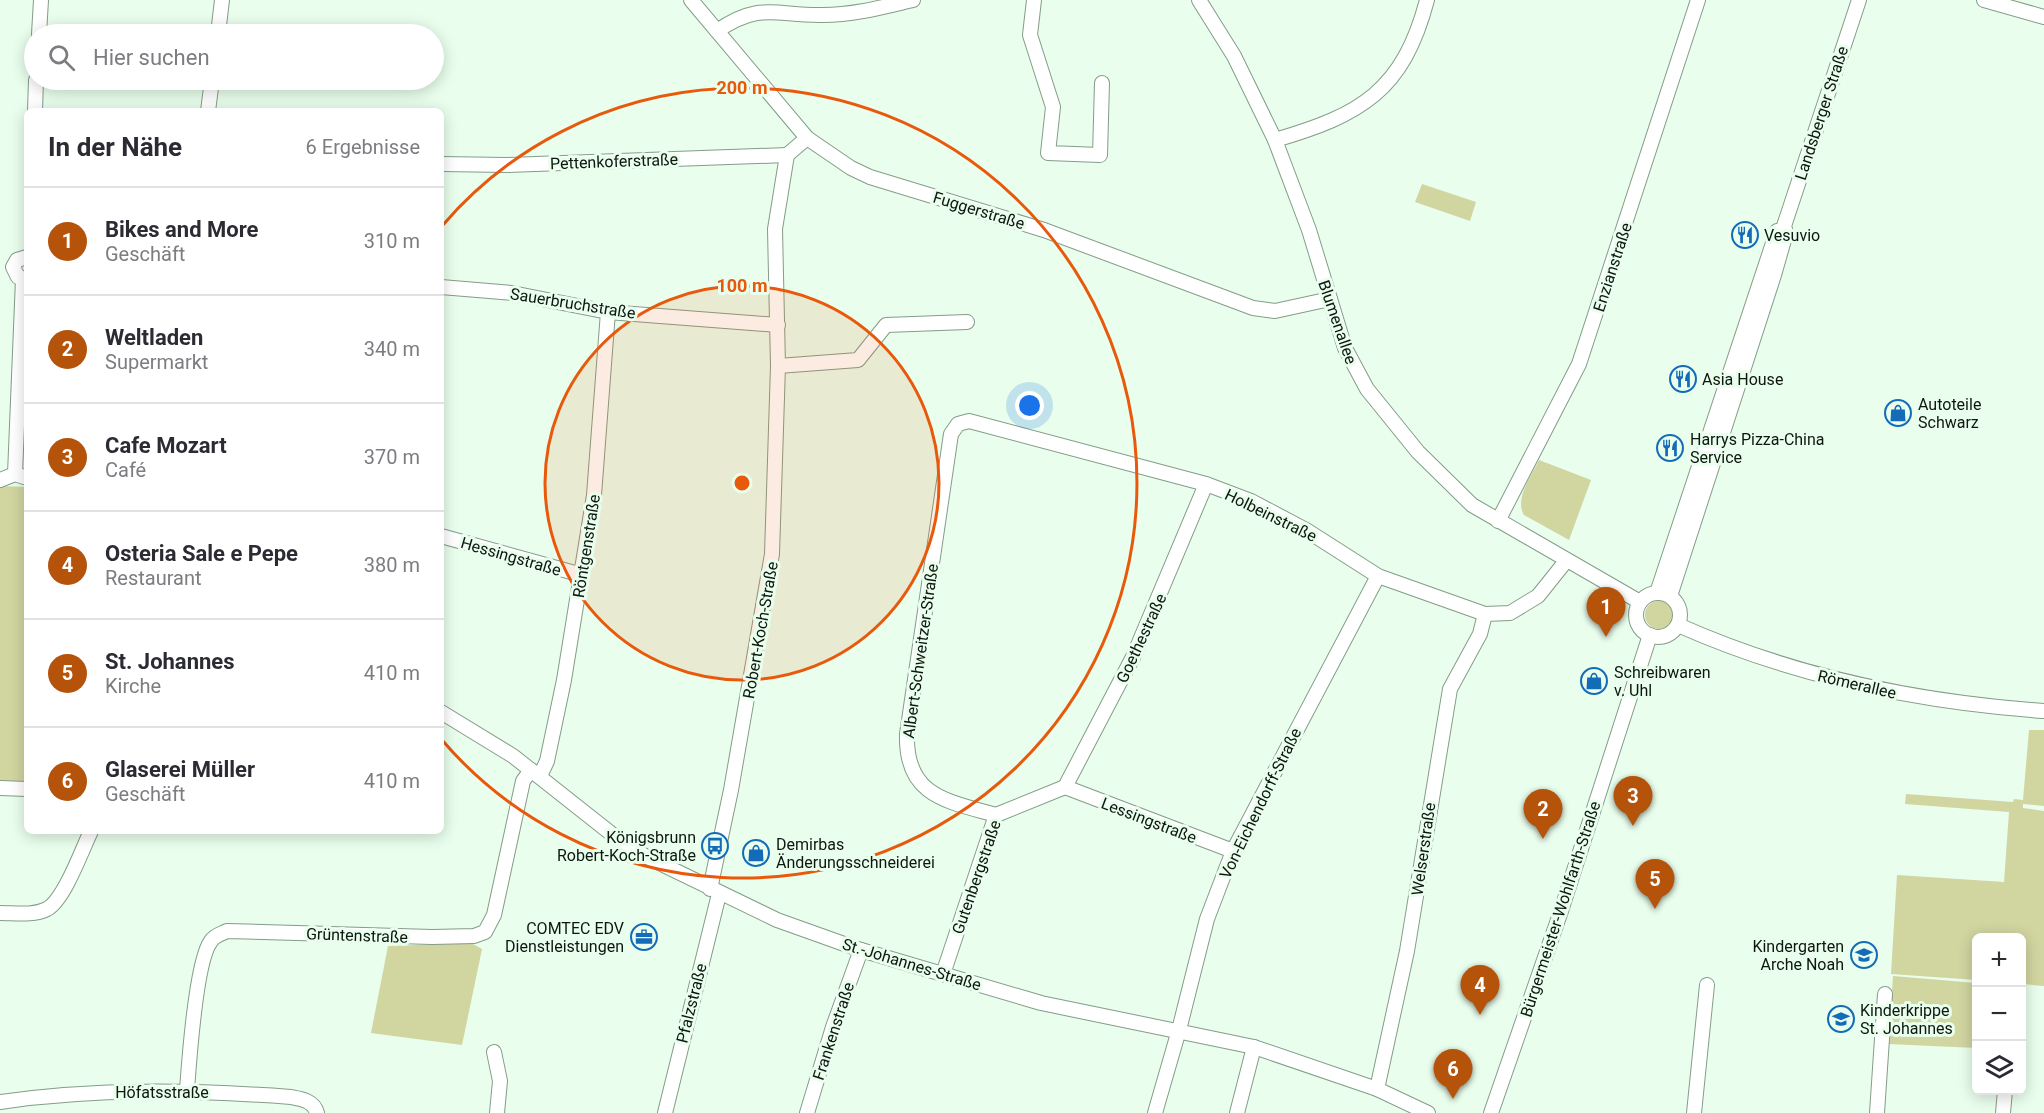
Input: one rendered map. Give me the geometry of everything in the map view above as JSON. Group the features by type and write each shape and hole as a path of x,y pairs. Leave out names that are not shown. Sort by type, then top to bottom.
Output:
{"street":[{"path":"40,24 41,0"},
{"path":"219,24 222,0"},
{"path":"685,0 691,0"},
{"name":"Fuggerstraße","path":"691,0 807,138 851,168 870,177 1044,230 1253,308 1275,311 1330,299"},
{"path":"717,31 738,16 764,6 822,15 855,13 914,0"},
{"path":"1034,0 1030,35 1053,107 1048,153 1100,155 1102,83"},
{"name":"Blumenallee","path":"1199,0 1234,56 1275,140 1309,230 1344,348 1366,389 1437,472 1472,505 1640,602"},
{"path":"1275,140 1334,121 1360,107 1380,92 1398,70 1415,36 1427,0"},
{"name":"Enzianstraße","path":"1498,521 1579,364 1698,0"},
{"name":"Landsberger Straße","path":"1663,594 1774,275 1786,233 1784,226 1859,0"},
{"path":"1984,0 2044,17"},
{"path":"35,108 36,90"},
{"path":"208,108 211,90"},
{"path":"787,155 807,138"},
{"name":"Pettenkoferstraße","path":"444,164 506,165 787,155"},
{"name":"Robert-Koch-Straße","path":"715,892 771,565 778,366 775,229 787,155"},
{"path":"24,255 7,266 24,278"},
{"name":"Sauerbruchstraße","path":"444,287 512,293 608,312 778,325"},
{"name":"Röntgenstraße","path":"536,773 547,761 582,575 594,495 608,312"},
{"path":"778,366 858,360 886,326 967,322"},
{"path":"0,480 21,476 24,328"},
{"name":"Holbeinstraße","path":"951,434 958,424 969,421 1206,484 1251,501 1306,530 1378,576 1485,614 1510,613 1538,596 1566,561"},
{"name":"Albert-Schweitzer-Straße","path":"951,434 919,642 908,734 908,754 915,777 928,792 952,803 996,815"},
{"name":"Goethestraße","path":"1065,787 1132,659 1206,484"},
{"name":"Hessingstraße","path":"444,537 582,575"},
{"name":"Von-Eichendorff-Straße","path":"1155,1113 1207,920 1233,851 1378,576"},
{"path":"1663,594 1678,605 1680,618 1678,624 1663,636 1650,635 1637,621 1640,602 1663,594"},
{"name":"Welserstraße","path":"1377,1089 1409,942 1448,699 1455,680 1480,634 1485,614"},
{"name":"Römerallee","path":"1678,624 1742,652 1839,682 1952,703 2044,711"},
{"name":"Bürgermeister-Wohlfarth-Straße","path":"1491,1113 1560,914 1650,635"},
{"name":"St.-Johannes-Straße","path":"444,714 469,727 536,773 614,835 645,856 715,892 785,923 861,950 1068,1010 1179,1030 1254,1047 1377,1089 1428,1113"},
{"name":"Grüntenstraße","path":"187,1090 190,1042 204,960 210,942 227,931 432,937 474,936 484,932 494,915 523,781 536,773"},
{"name":"Gutenbergstraße","path":"943,974 996,815 1065,787"},
{"name":"Lessingstraße","path":"1065,787 1233,851"},
{"path":"0,788 24,789"},
{"path":"0,913 35,914 49,909 59,898 90,834"},
{"name":"Pfalzstraße","path":"665,1113 715,892"},
{"name":"Frankenstraße","path":"807,1113 833,1027 861,950"},
{"path":"1694,1113 1707,985"},
{"path":"1877,1113 1885,994"},
{"path":"1237,1113 1254,1047"},
{"path":"494,1052 500,1081 497,1113"},
{"name":"Höfatsstraße","path":"0,1102 102,1093 187,1090 291,1096 305,1099 315,1107 317,1113"},
{"path":"2003,1113 2005,1095"}],"green space":[{"path":"1422,184 1476,202 1470,221 1415,202"},
{"path":"1539,460 1591,480 1569,540 1524,515 1521,509 1525,487"},
{"path":"0,486 24,487 24,782 0,781"},
{"path":"1659,601 1669,605 1673,615 1669,625 1659,629 1649,625 1645,615 1649,605"},
{"path":"2029,730 2044,730 2044,806 2023,804 2023,808 2044,811 2044,986 2026,984 2026,933 1972,933 1972,980 1891,974 1897,875 2004,882 2009,812 1905,804 1906,794 2013,802 2014,799 2023,800"},
{"path":"471,943 482,949 462,1045 371,1033 388,946"},
{"path":"1893,976 1972,983 1972,1048 1889,1044"}],"place":[{"name":"Vesuvio","path":"1745,235"},
{"name":"Asia House","path":"1683,379"},
{"name":"Autoteile Schwarz","path":"1898,413"},
{"name":"Harrys Pizza-China Service","path":"1670,448"},
{"name":"Bikes and More","path":"1606,637"},
{"name":"Schreibwaren v. Uhl","path":"1594,681"},
{"name":"Cafe Mozart","path":"1633,826"},
{"name":"Weltladen","path":"1543,839"},
{"name":"Königsbrunn Robert-Koch-Straße","path":"715,846"},
{"name":"Demirbas Änderungsschneiderei","path":"756,853"},
{"name":"St. Johannes","path":"1655,909"},
{"name":"COMTEC EDV Dienstleistungen","path":"644,937"},
{"name":"Kindergarten Arche Noah","path":"1864,955"},
{"name":"Osteria Sale e Pepe","path":"1480,1015"},
{"name":"Kinderkrippe St. Johannes","path":"1841,1019"},
{"name":"Glaserei Müller","path":"1453,1099"}]}
